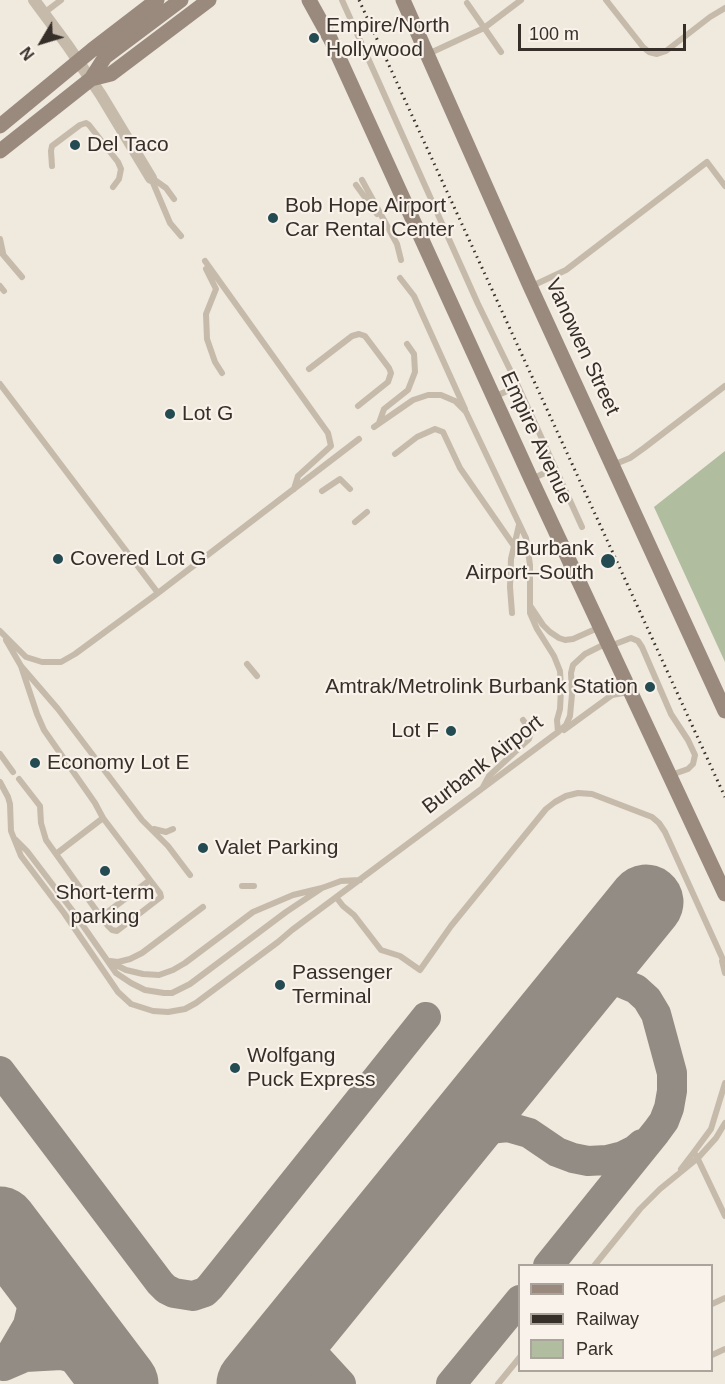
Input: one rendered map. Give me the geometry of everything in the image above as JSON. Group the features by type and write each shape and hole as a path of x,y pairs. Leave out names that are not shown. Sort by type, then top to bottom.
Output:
{"main road":[{"path":"0,126 156,0"},
{"path":"0,151 91,79 105,57 181,0"},
{"path":"91,79 111,74 209,0"},
{"name":"Empire Avenue","path":"309,0 330,38 531,479 725,894"},
{"name":"Vanowen Street","path":"403,0 530,286 725,711"}],"street":[{"path":"34,0 91,79 151,178"}],"lane":[{"path":"44,14 61,0"},
{"path":"342,0 478,304 582,527"},
{"path":"427,55 484,28 520,0"},
{"path":"606,0 643,47 657,54 666,51 725,8"},
{"path":"466,3 501,52"},
{"path":"52,165 52,146 86,123 118,162 121,169 119,179 113,187"},
{"path":"530,286 566,270 707,162 725,186"},
{"path":"151,178 166,188 174,199"},
{"path":"151,178 170,223 182,235"},
{"path":"362,180 397,244 401,260"},
{"path":"356,185 390,231"},
{"path":"0,239 2,252 22,277"},
{"path":"222,373 215,362 207,339 206,314 216,289 204,262 328,433 331,446 298,476 293,489"},
{"name":"Burbank Airport","path":"0,782 10,804 10,825 21,856 64,913 118,992 131,1004 153,1011 168,1012 185,1009 196,1003 558,732 557,720 561,689 558,664 532,621 529,554 526,538 414,296 402,277"},
{"path":"309,369 356,334 365,336 391,373 388,382 358,406"},
{"path":"407,344 414,354 415,372 408,390 384,409 377,426 413,400 428,395 441,395 455,401 466,412"},
{"path":"0,384 158,593"},
{"path":"494,397 518,386"},
{"path":"613,466 630,458 725,386"},
{"path":"395,454 417,437 435,429 442,432 460,468 514,546"},
{"path":"0,631 26,657 42,662 61,662 158,593 359,440"},
{"path":"531,479 555,468"},
{"path":"322,491 340,479 350,489"},
{"path":"355,522 368,512"},
{"path":"512,613 510,559 519,525"},
{"path":"531,607 550,632 565,640 601,627"},
{"path":"0,631 21,666 58,710 142,820 168,846 190,875"},
{"path":"558,732 566,725 570,716 573,665 585,654 631,638 638,641 642,647 671,714 695,754 693,764 688,769 670,776"},
{"path":"247,664 257,676"},
{"path":"19,779 40,806 41,823 46,840 112,930 117,932 160,897 160,893 103,818 44,730 21,666"},
{"path":"558,732 566,730 612,695 630,692"},
{"path":"483,788 489,776 530,739 531,732 523,720"},
{"path":"0,754 13,772"},
{"path":"336,897 354,915 381,950 400,956 420,970 451,926 546,809 566,796 578,793 592,794 652,817 659,823 725,964"},
{"path":"56,854 103,818"},
{"path":"150,828 159,832 173,829"},
{"name":"Burbank Airport","path":"13,837 27,851 59,893 116,973 145,990 172,993 190,984 322,888"},
{"path":"101,917 150,880"},
{"name":"Burbank Airport","path":"107,960 126,970 159,975 185,963 253,912 293,895 341,881 360,880"},
{"path":"242,886 254,886"},
{"path":"107,960 118,962 142,953 203,907"},
{"path":"721,954 725,973"},
{"path":"696,1155 711,1129 725,1083"},
{"path":"596,1264 640,1209 716,1138 725,1123"},
{"path":"696,1155 725,1216"},
{"path":"498,1384 518,1358"}],"green space":[{"path":"725,451 725,662 654,507"}],"taxiway":[{"path":"550,1264 664,1121 672,1091 672,1073 656,1014 647,999 636,989 617,981 597,982 571,994"},
{"path":"0,1071 160,1283 174,1293 193,1296 205,1292 210,1287 426,1017"},
{"path":"445,1149 468,1134 479,1130 508,1127 529,1133 557,1152 588,1161 623,1156 642,1144"},
{"path":"4,1366 28,1325 33,1304 29,1273 20,1251"},
{"path":"451,1384 518,1302"},
{"path":"24,1344 61,1305"},
{"path":"295,1334 341,1384"},
{"path":"4,1366 25,1357 61,1355 86,1361 120,1384"},
{"path":"276,1384 302,1378 320,1380 329,1384"}],"runway":[{"path":"254,1384 646,902"},
{"path":"0,1224 121,1384"}],"railway":[{"path":"359,0 725,797"}],"place":[{"name":"Empire/North Hollywood","path":"314,38"},
{"name":"Del Taco","path":"75,145"},
{"name":"Bob Hope Airport Car Rental Center","path":"273,218"},
{"name":"Lot G","path":"170,414"},
{"name":"Covered Lot G","path":"58,559"},
{"name":"Burbank Airport–South","path":"608,561"},
{"name":"Amtrak/Metrolink Burbank Station","path":"650,687"},
{"name":"Lot F","path":"451,731"},
{"name":"Economy Lot E","path":"35,763"},
{"name":"Valet Parking","path":"203,848"},
{"name":"Short-term parking","path":"105,871"},
{"name":"Passenger Terminal","path":"280,985"},
{"name":"Wolfgang Puck Express","path":"235,1068"}]}
